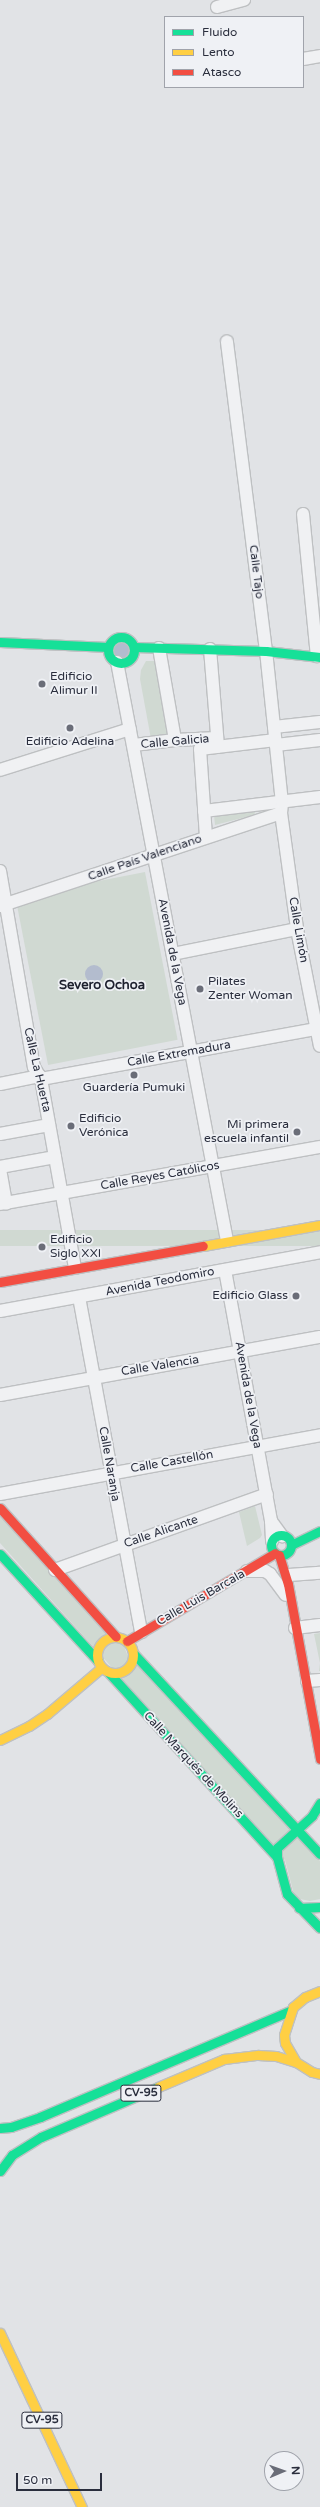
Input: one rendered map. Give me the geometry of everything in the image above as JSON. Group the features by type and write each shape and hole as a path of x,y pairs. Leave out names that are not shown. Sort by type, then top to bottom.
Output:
{"street":[{"path":"217,7 244,0"},
{"path":"304,59 320,56"},
{"name":"Calle Tajo","path":"227,341 266,651 276,742 281,808"},
{"path":"134,648 266,651 318,656 303,514"},
{"path":"119,637 128,639 134,648 130,659 117,662 110,656 108,647 114,638 119,637"},
{"path":"0,642 108,647"},
{"path":"159,648 175,740"},
{"path":"210,649 217,743"},
{"name":"Avenida de la Vega","path":"117,662 130,729 137,745 154,855 227,1241"},
{"path":"274,727 320,722"},
{"path":"0,770 130,729"},
{"name":"Calle Galicia","path":"137,745 175,740 217,743"},
{"path":"206,837 200,749 217,743 320,740"},
{"name":"Calle País Valenciano","path":"4,905 206,837 281,808 320,797"},
{"name":"Calle País Valenciano","path":"204,812 281,808"},
{"name":"Calle Limón","path":"281,808 297,929 317,1023 320,1046"},
{"name":"Calle La Huerta","path":"0,871 4,905 34,1067 41,1078 76,1268"},
{"path":"172,954 297,929"},
{"name":"Calle Extremadura","path":"0,1084 191,1052 317,1023"},
{"path":"0,1134 49,1125"},
{"name":"Calle Reyes Católicos","path":"3,1204 320,1147"},
{"path":"3,1204 0,1168 55,1158"},
{"path":"0,1282 320,1225"},
{"name":"Avenida Teodomiro","path":"0,1311 320,1252"},
{"name":"Avenida de la Vega","path":"225,1270 271,1521 280,1546 288,1580 289,1601 307,1681 320,1759"},
{"name":"Calle Naranja","path":"79,1297 141,1632"},
{"name":"Calle Valencia","path":"0,1395 94,1377 240,1353 320,1337"},
{"name":"Calle Castellón","path":"0,1494 320,1435"},
{"name":"Calle Alicante","path":"55,1570 266,1494"},
{"path":"0,1508 116,1637 127,1641 133,1651 296,1830 320,1854"},
{"path":"280,1546 320,1531"},
{"name":"Calle Luis Barcala","path":"127,1641 260,1563 280,1546"},
{"name":"Calle Marqués de Molins","path":"0,1554 276,1857 287,1894 320,1928"},
{"name":"Avenida de la Vega","path":"247,1571 265,1571 270,1574 281,1585 289,1601"},
{"path":"288,1580 320,1573"},
{"path":"295,1628 320,1625"},
{"path":"103,1667 124,1672 132,1664 133,1651 141,1632"},
{"path":"103,1667 100,1645 109,1638 116,1637"},
{"path":"0,1740 29,1726 47,1714 103,1667"},
{"path":"307,1681 320,1680"},
{"path":"276,1857 277,1848 312,1816 320,1803"},
{"path":"299,1908 320,1907"},
{"name":"CV-95","path":"0,2128 11,2127 40,2118 290,2011 305,1997 319,1991"},
{"name":"CV-95","path":"290,2011 284,2035 285,2043 296,2062"},
{"name":"CV-95","path":"0,2171 12,2156 41,2137 224,2059 258,2055 276,2056 296,2062 312,2072 320,2074"},
{"name":"CV-95","path":"0,2333 82,2507"}],"shaded area":[{"path":"146,661 157,661 170,736 151,739 140,679 141,670"},
{"path":"257,809 254,815 215,825 214,815"},
{"path":"145,872 178,1040 48,1065 15,897"},
{"path":"0,1230 320,1230 320,1246 0,1246"},
{"path":"255,1506 262,1535 260,1538 247,1546 239,1512"},
{"path":"0,1516 124,1646 127,1654 320,1861 320,1899 310,1901 295,1898 285,1860 0,1543"},
{"path":"320,1633 320,1663 314,1634"}],"water":[{"path":"121,642 128,647 129,650 124,657 121,658 114,653 113,650 118,643"},
{"path":"94,965 100,968 103,974 100,980 94,983 88,980 85,974 88,968"}],"traffic: fast":[{"path":"121,637 130,641 134,650 130,659 121,663 112,659 108,650 112,641 121,637"},
{"path":"0,642 108,647"},
{"path":"134,647 266,651 320,657"},
{"path":"291,1545 320,1531"},
{"path":"281,1535 288,1538 291,1545 288,1552 281,1555 274,1552 271,1545 274,1538 281,1535"},
{"path":"0,1554 98,1661"},
{"path":"134,1654 320,1854"},
{"path":"109,1673 277,1857"},
{"path":"320,1803 312,1816 277,1848 277,1857 287,1894 320,1928"},
{"path":"299,1908 320,1907"},
{"path":"0,2128 11,2127 40,2117 290,2011"},
{"path":"0,2171 12,2155 41,2137 158,2087"}],"traffic: slow":[{"path":"203,1246 320,1225"},
{"path":"119,1637 128,1642 132,1648 133,1655 132,1662 128,1668 119,1673 111,1673 102,1668 98,1662 97,1651 102,1642 108,1638 119,1637"},
{"path":"0,1740 29,1726 47,1714 101,1668"},
{"path":"320,1991 305,1997 293,2007 284,2035 285,2043 296,2062 312,2072 320,2074"},
{"path":"158,2087 224,2059 258,2055 276,2056 296,2062"},
{"path":"0,2333 82,2507"}],"traffic: jam":[{"path":"0,1282 203,1246"},
{"path":"0,1508 116,1637"},
{"path":"127,1641 275,1553"},
{"path":"279,1555 288,1584 320,1759"}],"place":[{"name":"Edificio Alimur II","path":"42,684"},
{"name":"Edificio Adelina","path":"70,728"},
{"name":"Pilates Zenter Woman","path":"200,989"},
{"name":"Guardería Pumuki","path":"134,1075"},
{"name":"Edificio Verónica","path":"71,1126"},
{"name":"Mi primera escuela infantil","path":"297,1132"},
{"name":"Edificio Siglo XXI","path":"42,1247"},
{"name":"Edificio Glass","path":"296,1296"}],"district":[{"name":"Severo Ochoa","path":"102,985"}]}
